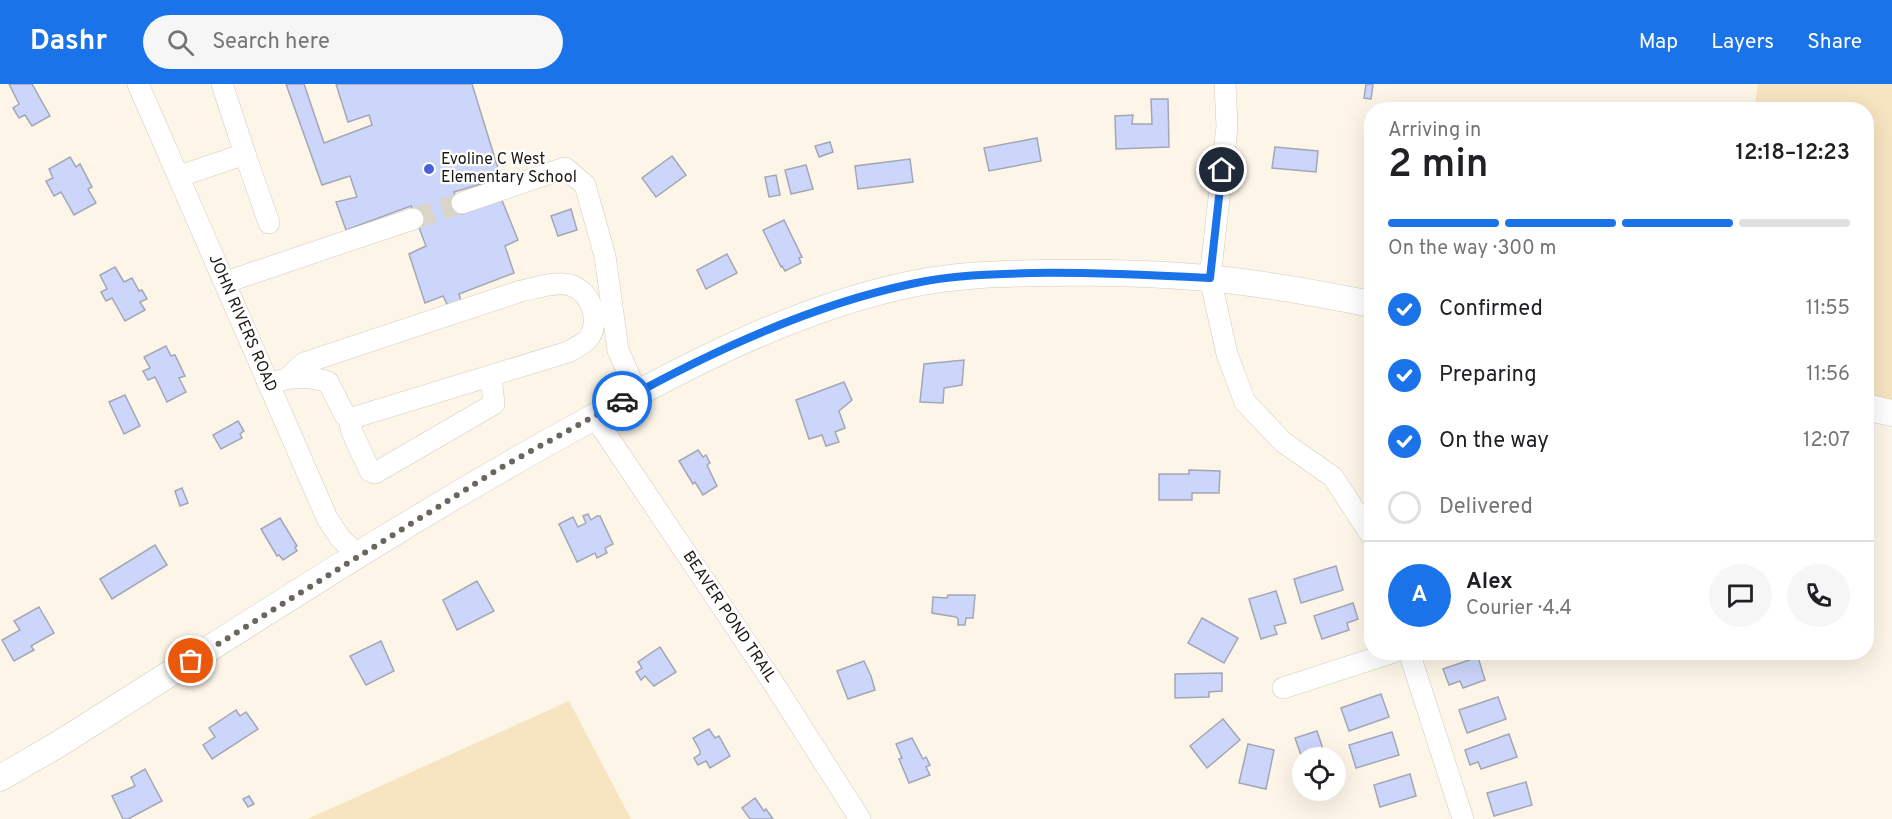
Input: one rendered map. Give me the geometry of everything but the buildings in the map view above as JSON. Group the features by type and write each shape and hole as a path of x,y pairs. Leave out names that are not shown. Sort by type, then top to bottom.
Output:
{"main road":[{"path":"0,778 57,745 502,467 637,393 730,347 832,306 913,283 984,274 1104,272 1210,278 1312,292 1364,303"},
{"path":"1874,409 1892,413"}],"street":[{"name":"JOHN RIVERS ROAD","path":"138,84 226,282 279,380 327,518 340,537 359,555"},
{"path":"222,84 269,223"},
{"path":"1225,84 1227,127 1210,278 1227,354 1245,402 1283,442 1333,477 1364,524"},
{"path":"180,176 245,154"},
{"path":"462,203 565,168 585,185 604,256 618,350 637,393"},
{"path":"226,282 413,219"},
{"path":"279,380 304,363 521,291 557,284 573,286 585,296 593,308 594,324 588,339 568,352 349,419"},
{"path":"279,380 310,377 328,381 349,419 352,432 370,471 375,473 494,404 491,376"},
{"name":"BEAVER POND TRAIL","path":"594,416 776,687 860,819"},
{"path":"1283,687 1369,660"},
{"path":"1412,660 1463,819"}],"shaded area":[{"path":"1758,84 1892,84 1892,414 1874,411 1874,102 1755,102"},
{"path":"569,701 631,819 308,819 312,817"}],"tunnel":[{"path":"413,219 462,203"}],"way so far":[{"path":"191,661 502,467 622,401"}],"place":[{"name":"Evoline C West Elementary School","path":"429,169"}],"route":[{"path":"622,401 730,347 843,302 913,283 984,274 1104,272 1210,278 1222,170"}]}
